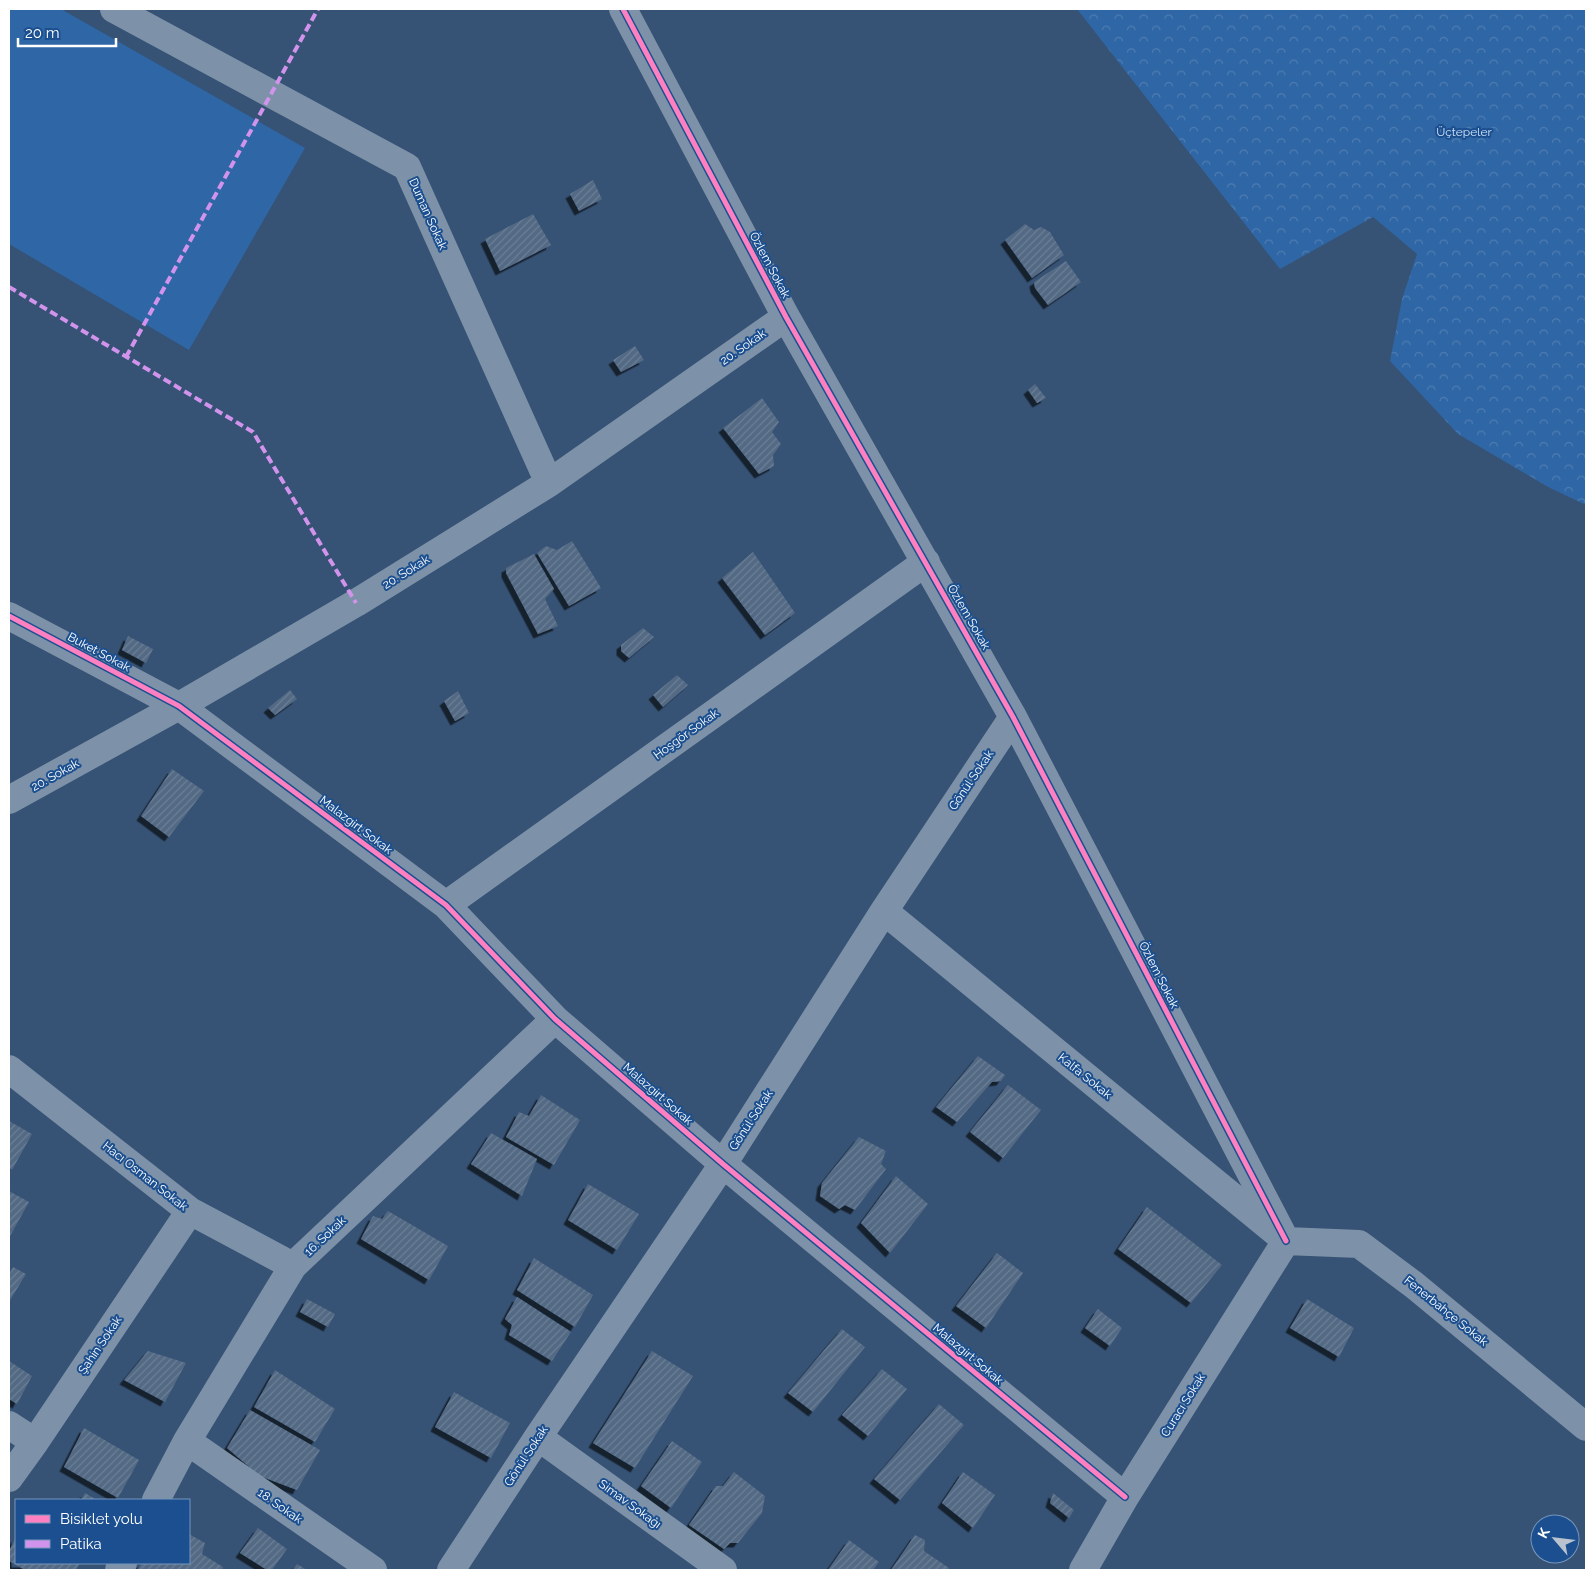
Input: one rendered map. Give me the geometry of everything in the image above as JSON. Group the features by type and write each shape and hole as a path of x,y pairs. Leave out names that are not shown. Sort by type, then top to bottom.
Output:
{"street":[{"name":"Duman Sokak","path":"114,9 407,167 549,483"},
{"name":"Özlem Sokak","path":"623,9 786,316 1013,716 1286,1241"},
{"name":"20. Sokak","path":"9,800 180,706 356,604 549,483 786,316"},
{"name":"Hoşgör Sokak","path":"446,906 926,562"},
{"name":"Buket Sokak","path":"9,616 180,706"},
{"name":"Malazgirt Sokak","path":"180,706 446,906 555,1019 723,1164 1126,1497"},
{"name":"Gönül Sokak","path":"450,1570 723,1164 884,911 1013,716"},
{"name":"Kalfa Sokak","path":"884,911 1286,1241"},
{"name":"16. Sokak","path":"157,1499 187,1441 293,1266 555,1019"},
{"name":"Hacı Osman Sokak","path":"9,1069 190,1211 293,1266"},
{"name":"Şahin Sokak","path":"9,1478 190,1211"},
{"name":"Fenerbahçe Sokak","path":"1286,1241 1359,1244 1414,1285 1586,1427"},
{"name":"Curacı Sokak","path":"1083,1570 1126,1497 1286,1241"},
{"path":"9,1424 35,1442"},
{"name":"Simav Sokağı","path":"538,1437 723,1570"},
{"name":"18. Sokak","path":"187,1441 373,1570"}],"green space":[{"path":"9,9 61,9 305,148 189,350 9,244"},
{"name":"Üçtepeler","path":"1077,9 1586,9 1586,505 1548,487 1458,434 1390,361 1402,299 1417,254 1373,217 1280,269"}],"building":[{"path":"593,180 602,199 579,211 570,194"},
{"path":"533,214 551,245 500,271 485,239"},
{"path":"1025,224 1034,230 1041,227 1050,232 1064,255 1032,278 1005,240"},
{"path":"1066,261 1081,282 1048,305 1035,288 1034,282"},
{"path":"635,346 644,360 621,372 613,360"},
{"path":"1035,384 1046,398 1037,403 1028,390"},
{"path":"762,398 779,422 772,432 781,444 773,455 774,466 759,474 723,428"},
{"path":"572,541 601,588 569,606 537,553 546,546 557,550"},
{"path":"753,552 795,613 765,635 722,578"},
{"path":"534,554 554,589 545,599 558,626 538,634 506,573 506,568"},
{"path":"643,628 654,637 629,658 621,651 621,645"},
{"path":"128,636 153,649 146,663 122,650"},
{"path":"677,675 688,685 663,707 653,695"},
{"path":"290,690 297,699 275,715 268,708"},
{"path":"458,691 469,713 455,721 444,701"},
{"path":"172,769 204,791 169,837 141,816"},
{"path":"978,1056 1005,1075 1001,1081 992,1082 957,1122 936,1107"},
{"path":"1008,1085 1041,1110 1003,1158 970,1132"},
{"path":"541,1095 580,1120 554,1165 506,1137 519,1112 529,1116"},
{"path":"9,1121 32,1134 12,1170 9,1168"},
{"path":"491,1133 537,1159 522,1196 471,1164"},
{"path":"859,1137 886,1151 881,1164 886,1169 855,1210 845,1205 839,1209 820,1196 822,1183"},
{"path":"896,1176 928,1204 890,1253 861,1223"},
{"path":"588,1184 639,1214 617,1250 568,1220"},
{"path":"9,1191 29,1202 9,1238"},
{"path":"1147,1207 1222,1265 1191,1303 1118,1249"},
{"path":"388,1211 448,1246 429,1280 361,1239 373,1216 382,1219"},
{"path":"997,1253 1023,1273 986,1328 956,1306"},
{"path":"534,1258 593,1295 575,1327 517,1290"},
{"path":"13,1267 26,1274 9,1302 9,1274"},
{"path":"517,1297 571,1332 552,1361 509,1335 512,1325 505,1319"},
{"path":"307,1299 335,1314 328,1327 300,1312"},
{"path":"1307,1299 1354,1328 1339,1357 1290,1328"},
{"path":"1098,1309 1122,1328 1110,1346 1085,1328"},
{"path":"842,1329 865,1347 813,1412 788,1393"},
{"path":"148,1351 186,1363 165,1402 124,1380"},
{"path":"652,1351 693,1376 635,1468 593,1443"},
{"path":"9,1361 32,1376 17,1404 9,1399"},
{"path":"882,1369 907,1389 868,1436 842,1415"},
{"path":"275,1370 335,1409 315,1442 254,1407"},
{"path":"454,1392 510,1423 491,1458 435,1427"},
{"path":"939,1404 964,1425 900,1500 874,1479"},
{"path":"250,1410 320,1450 297,1490 260,1476 227,1448"},
{"path":"84,1428 139,1460 118,1498 64,1467"},
{"path":"672,1441 702,1462 671,1508 641,1486"},
{"path":"734,1472 765,1496 762,1513 738,1543 730,1543 724,1549 689,1525 716,1486 723,1486"},
{"path":"963,1472 995,1495 973,1528 942,1503"},
{"path":"85,1493 95,1499 82,1499"},
{"path":"1053,1493 1074,1510 1069,1518 1050,1503"},
{"path":"258,1528 287,1549 272,1570 267,1570 240,1553"},
{"path":"190,1535 205,1543 202,1554 223,1567 222,1570 137,1570 141,1564 190,1564"},
{"path":"915,1535 925,1540 924,1551 949,1568 948,1570 891,1570"},
{"path":"15,1539 15,1564 79,1564 76,1570 25,1570 9,1561 9,1551"},
{"path":"849,1540 879,1562 873,1570 828,1570"},
{"path":"297,1564 307,1570 293,1570"}],"marked path":[{"path":"126,357 318,9"},
{"path":"9,287 253,432 356,603"}],"cycle path":[{"path":"623,9 786,317 1013,717 1286,1241"},
{"path":"9,616 179,706 446,905 555,1019 723,1164 1125,1497"}]}
